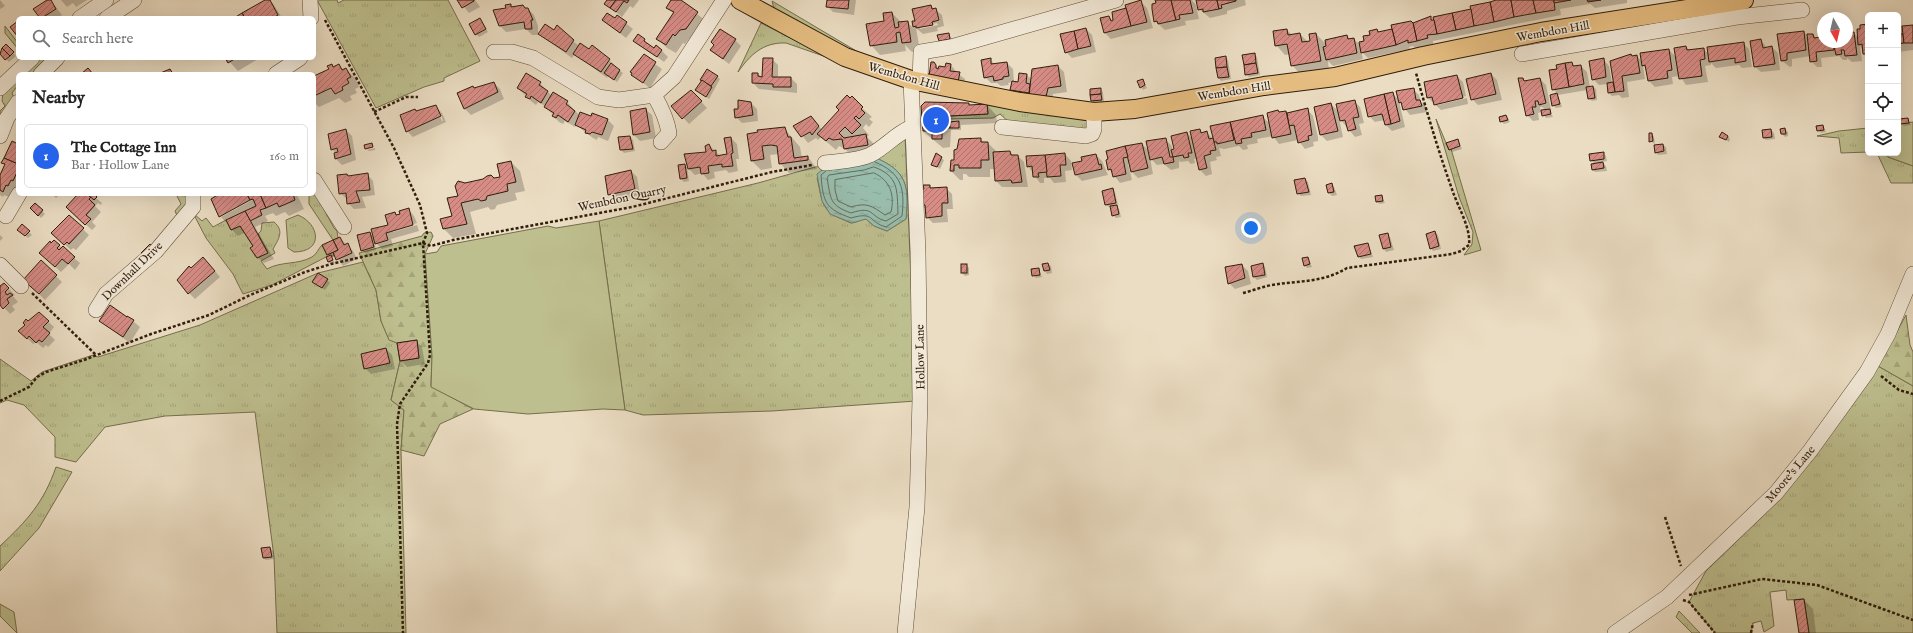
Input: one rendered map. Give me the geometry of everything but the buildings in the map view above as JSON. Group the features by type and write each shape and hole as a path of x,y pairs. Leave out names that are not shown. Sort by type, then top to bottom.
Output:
{"main road":[{"name":"Wembdon Hill","path":"740,0 758,4 845,57 916,82 1020,102 1094,112 1134,109 1264,86 1335,77 1529,35 1606,22 1685,4 1744,0"}],"street":[{"path":"83,16 106,0"},
{"path":"310,0 317,16"},
{"path":"494,52 512,52 533,58 598,97 619,100 654,95 674,76 724,0"},
{"name":"Hollow Lane","path":"905,633 917,507 920,399 918,253 912,127 916,82 921,52 951,47 1116,0"},
{"path":"110,16 129,1"},
{"path":"1529,35 1528,53 1729,18 1779,6 1802,10"},
{"path":"1606,22 1609,40"},
{"path":"17,72 30,60"},
{"path":"43,72 55,60"},
{"path":"279,72 297,60"},
{"path":"0,88 16,73"},
{"path":"654,95 668,126 669,133 661,142"},
{"path":"1,129 16,105"},
{"path":"1002,128 1086,136 1092,134 1094,129 1094,112"},
{"path":"824,163 866,156 883,147 900,132 912,127"},
{"path":"316,183 344,227"},
{"path":"6,216 18,196"},
{"name":"Downhall Drive","path":"96,310 106,294 156,250 193,208 193,196"},
{"path":"0,265 21,286"},
{"name":"Moore's Lane","path":"1615,633 1670,594 1776,493 1814,445 1870,368 1888,334 1913,274"}],"path":[{"path":"317,16 394,148 420,205 427,234 423,243 430,355 428,363 400,404 397,424 403,633"},
{"path":"1243,293 1268,286 1308,282 1338,274 1347,268 1452,254 1461,251 1469,245 1469,239 1452,191 1412,60"},
{"path":"374,112 406,97 418,97"},
{"name":"Wembdon Quarry","path":"0,401 29,387 41,374 151,334 209,315 248,296 305,272 331,264 423,243 431,246 453,240 632,207 772,172 824,163"},
{"path":"21,286 24,285 96,355"},
{"path":"1870,368 1899,390 1913,394"},
{"path":"1665,517 1685,580"},
{"path":"1670,594 1691,595 1762,579 1817,585 1913,620"},
{"path":"1670,594 1689,602 1715,633"},
{"path":"1751,633 1753,623"}],"green space":[{"path":"317,0 337,0 338,3 344,0 448,0 480,61 444,78 444,81 424,87 376,108"},
{"path":"772,1 858,52 856,54 774,9"},
{"path":"761,23 832,59 786,43 778,43 764,47 752,55 738,72"},
{"path":"5,26 16,40 16,47 5,33"},
{"path":"36,60 45,60 36,72 24,72"},
{"path":"16,79 16,88 12,93 14,98 0,115 0,111 5,106 2,101 3,92"},
{"path":"987,104 1086,119 1089,130 1010,123 1000,114 993,118 949,119 949,116 988,114"},
{"path":"1436,119 1449,150 1451,149 1481,250 1464,255 1472,244 1473,232 1459,197"},
{"path":"1913,122 1913,166 1888,157 1901,156 1901,124"},
{"path":"1865,128 1865,152 1841,153 1839,138 1817,136 1839,131"},
{"path":"905,135 916,401 772,411 643,415 625,410 599,221 758,183 815,167 835,165 817,178 821,198 826,208 835,216 850,223 866,219 874,226 887,231 906,219 906,188 904,180 893,168 874,157"},
{"path":"1878,156 1888,156 1913,166 1913,183 1891,183"},
{"path":"316,195 337,231 338,238 333,240 309,204 309,196 316,196"},
{"path":"177,196 185,196 189,204 178,218 175,211 181,204"},
{"path":"193,213 202,221 206,218 213,227 226,220 231,230 240,226 253,246 251,248 257,258 268,252 258,234 261,231 262,223 274,222 279,229 280,236 273,249 275,253 261,261 267,269 278,265 301,261 314,256 322,245 327,255 333,252 334,256 326,257 272,285 243,294 233,274 206,238"},
{"path":"298,215 311,225 316,237 314,243 310,247 304,251 294,252 288,248 286,220"},
{"path":"599,221 625,410 603,409 528,414 474,409 431,387 432,356 425,254 437,252 441,246 548,226 556,228"},
{"path":"431,232 433,236 425,254 432,356 431,386 473,409 440,424 424,456 401,450 404,410 391,400 400,361 419,358 417,340 397,343 389,340 381,321 376,290 359,253 422,236 424,233"},
{"path":"363,262 376,290 381,321 389,339 397,343 400,361 391,400 404,410 401,450 406,633 277,633 274,557 255,412 165,416 105,427 76,462 55,457 55,437 24,405 7,400 0,403 0,359 31,381 42,372 93,355 98,357 200,325 318,273"},
{"path":"1906,315 1910,345 1913,352 1913,386 1878,366"},
{"path":"1878,366 1913,386 1913,633 1809,633 1804,599 1787,600 1786,590 1770,592 1774,626 1764,632 1761,621 1753,623 1751,633 1715,633 1689,602 1706,571 1782,497"},
{"path":"56,467 72,472 39,528 0,571 0,546 34,510 46,491"},
{"path":"0,604 14,612 17,633 0,616"},
{"path":"1679,611 1700,633 1692,633 1676,617"}],"water":[{"path":"874,157 893,168 904,180 906,188 906,219 887,231 874,226 866,219 852,223 830,214 822,201 817,174 826,167"}],"place":[{"name":"The Cottage Inn","path":"936,120"}]}
